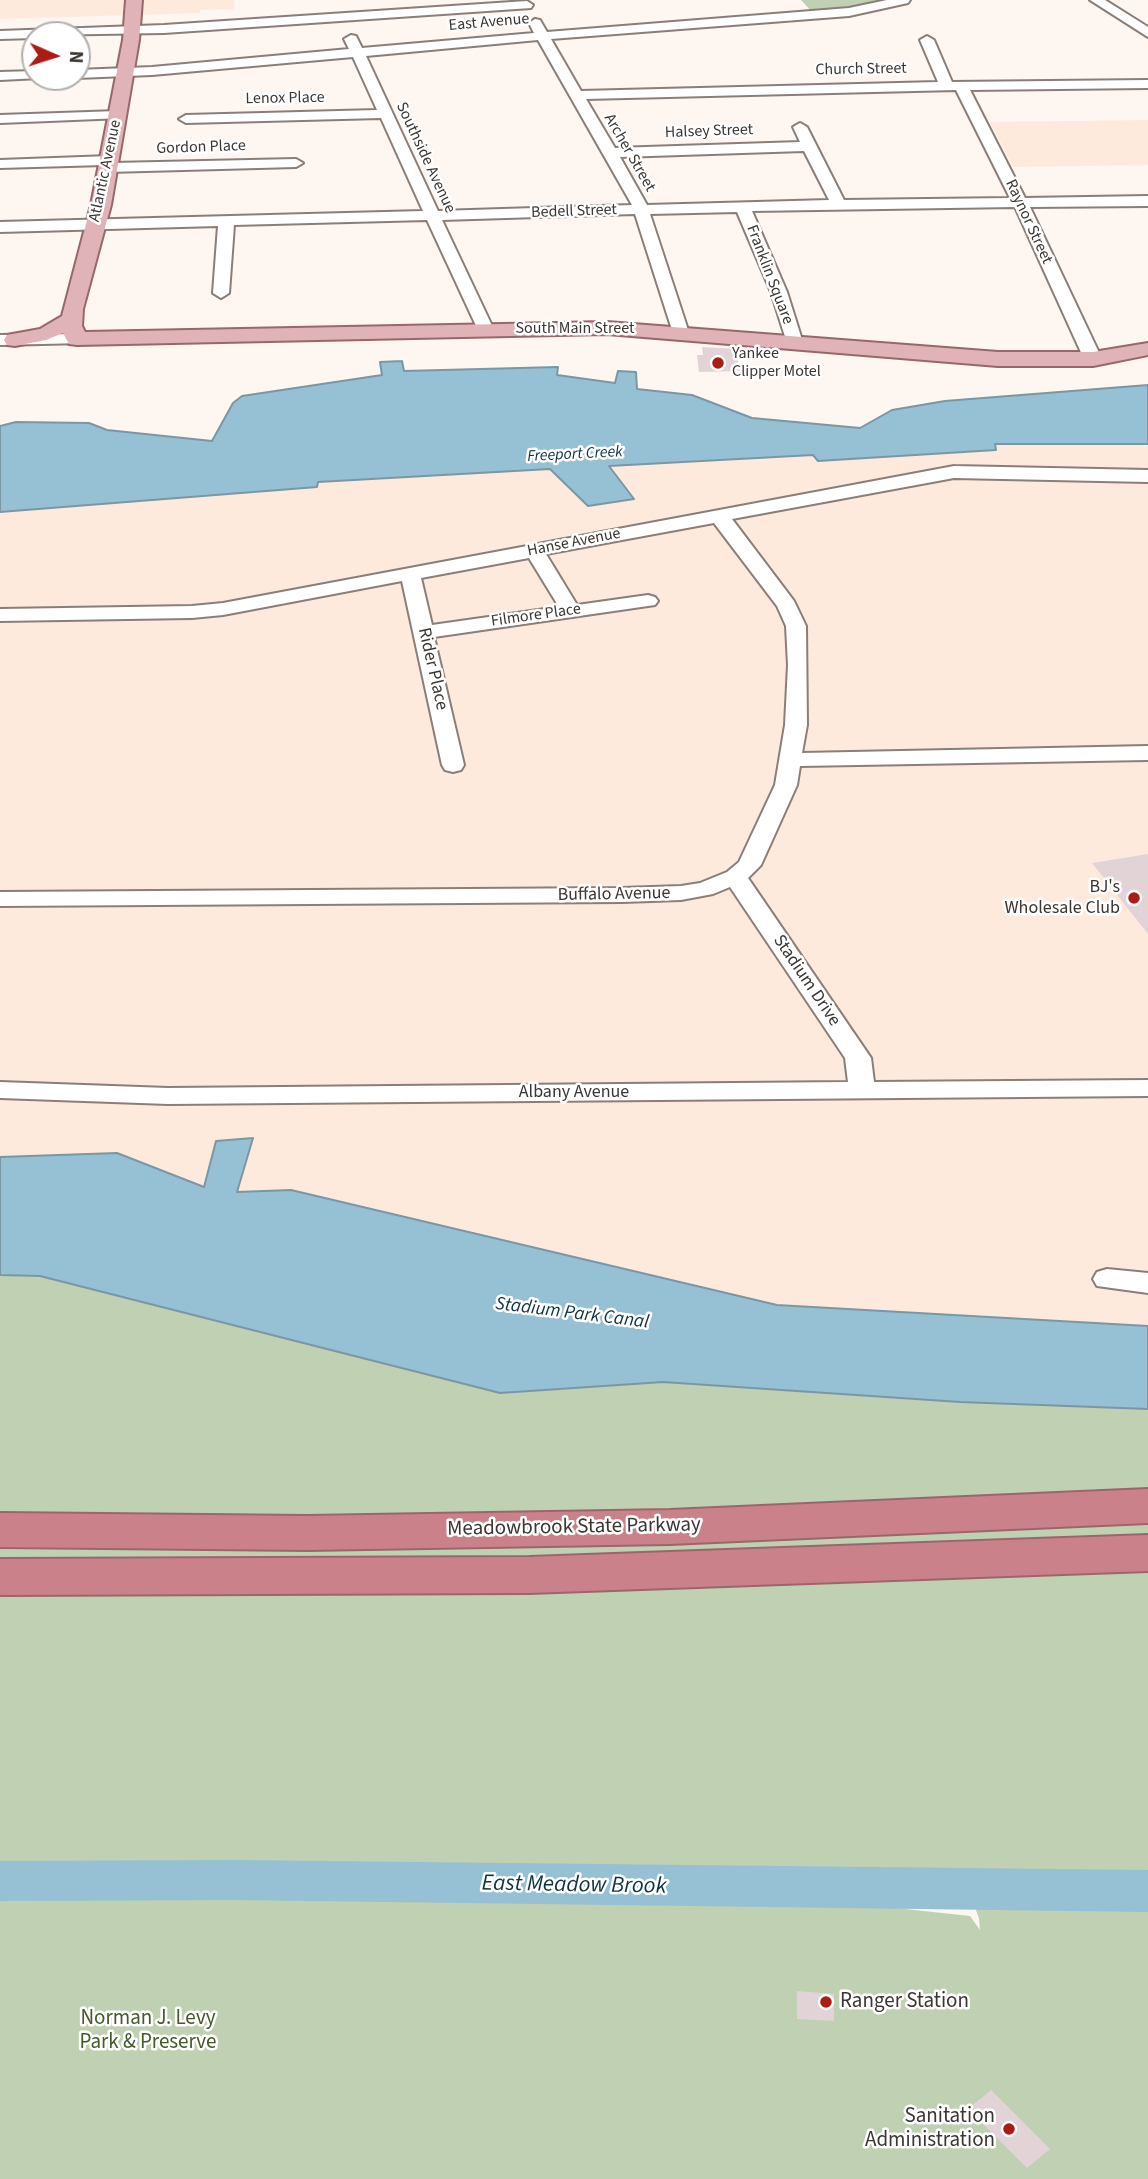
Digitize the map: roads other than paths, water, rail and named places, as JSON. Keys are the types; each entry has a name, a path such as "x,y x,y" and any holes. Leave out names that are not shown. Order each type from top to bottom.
{"highway":[{"name":"Meadowbrook State Parkway","path":"0,1530 308,1533 656,1527 1148,1506"},
{"path":"0,1577 529,1575 1148,1553"}],"main road":[{"name":"Atlantic Avenue","path":"74,329 118,115 134,0"},
{"name":"South Main Street","path":"74,329 618,329 943,356 1093,359 1148,350"},
{"path":"7,340 74,329"}],"street":[{"name":"East Avenue","path":"91,73 849,12 904,0"},
{"path":"1096,0 1148,33"},
{"path":"0,35 131,31 338,10 526,3"},
{"name":"Archer Street","path":"526,3 540,36 638,201 681,333"},
{"name":"Southside Avenue","path":"338,10 486,330"},
{"name":"Raynor Street","path":"927,40 1019,203 1093,359"},
{"path":"0,76 21,75"},
{"name":"Church Street","path":"575,96 1148,84"},
{"name":"Lenox Place","path":"186,119 385,114"},
{"path":"0,119 118,115"},
{"path":"800,127 839,205"},
{"name":"Halsey Street","path":"609,153 809,146"},
{"name":"Gordon Place","path":"0,164 296,163"},
{"name":"Bedell Street","path":"0,227 743,207 1148,201"},
{"name":"Franklin Square","path":"743,207 779,292 795,343"},
{"path":"221,293 226,222"},
{"name":"Hanse Avenue","path":"0,615 192,612 260,603 954,472 1148,476"},
{"path":"719,516 787,605 796,626 796,725 786,785 749,865 735,877"},
{"path":"534,550 571,611"},
{"name":"Rider Place","path":"410,574 453,765"},
{"name":"Filmore Place","path":"423,632 648,601"},
{"path":"790,760 1148,752"},
{"name":"Buffalo Avenue","path":"0,899 681,893 705,889 735,877"},
{"name":"Stadium Drive","path":"735,877 858,1058 862,1091"},
{"name":"Albany Avenue","path":"0,1090 169,1096 1148,1088"},
{"path":"1107,1279 1148,1283"}],"water":[{"name":"Freeport Creek","path":"402,361 404,371 558,367 557,375 615,383 618,371 636,372 637,389 692,395 752,418 860,428 892,410 945,401 1148,385 1148,444 995,444 996,450 818,461 813,455 609,466 634,499 588,506 550,469 318,482 317,487 0,512 0,426 16,422 89,423 107,430 212,441 233,403 242,396 382,375 380,362"},
{"name":"Stadium Park Canal","path":"253,1138 237,1192 291,1190 777,1305 1148,1326 1148,1409 960,1402 663,1382 500,1393 40,1276 0,1275 0,1157 117,1153 204,1187 216,1141"}],"waterway":[{"name":"East Meadow Brook","path":"0,1881 233,1880 1148,1891"}],"place":[{"name":"Yankee Clipper Motel","path":"718,363"},
{"name":"BJ's Wholesale Club","path":"1134,898"},
{"name":"Ranger Station","path":"826,2002"},
{"name":"Sanitation Administration","path":"1009,2129"}],"park label":[{"name":"Norman J. Levy Park & Preserve","path":"148,2031"}]}
